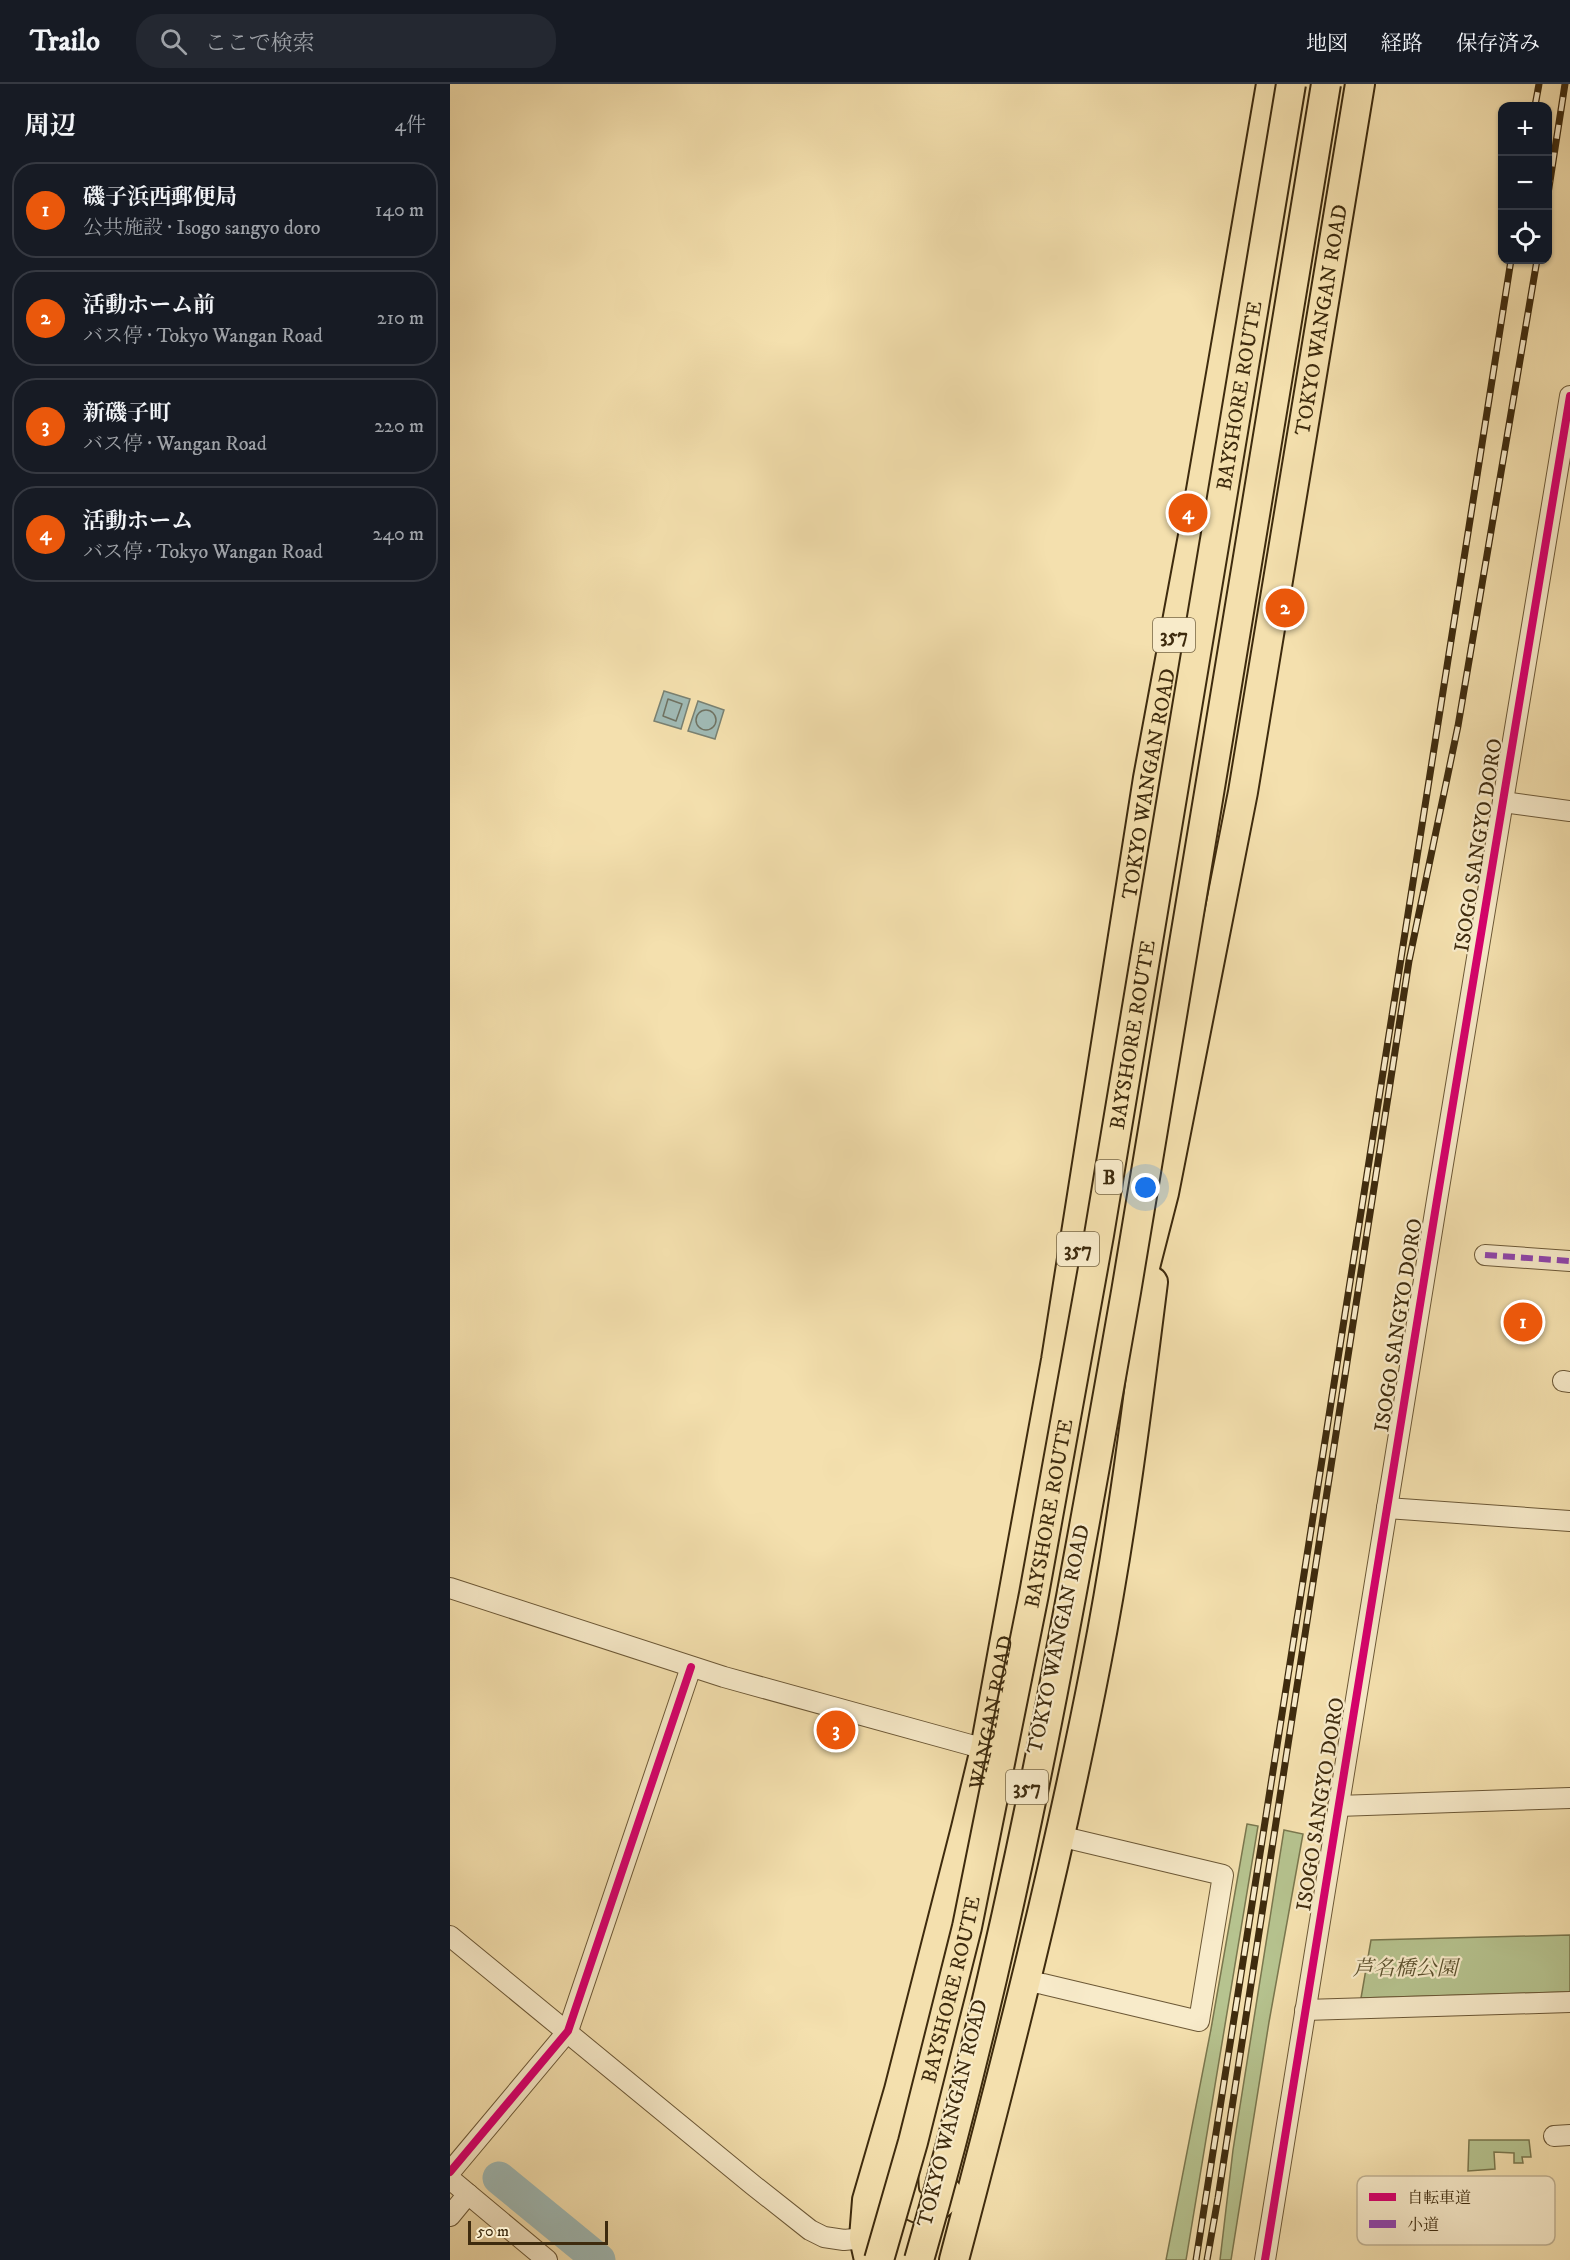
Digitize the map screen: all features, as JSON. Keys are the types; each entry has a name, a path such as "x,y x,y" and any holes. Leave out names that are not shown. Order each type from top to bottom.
{"highway":[{"name":"TOKYO WANGAN ROAD","path":"887,2260 920,2148 969,1951 1050,1539 1074,1312 1083,1187 1148,778 1197,513 1271,84"},
{"name":"BAYSHORE ROUTE","path":"871,2253 913,2142 967,1927 1034,1594 1099,1235 1291,84"},
{"name":"BAYSHORE ROUTE","path":"919,2260 952,2144 1004,1925 1074,1587 1155,1119 1326,84"},
{"name":"TOKYO WANGAN ROAD","path":"914,2260 932,2198 1010,1875 1080,1532 1164,1193 1243,792 1360,84"},
{"name":"WANGAN ROAD","path":"871,2253 867,2200 899,2090 964,1840 985,1749 1056,1360 1083,1187"},
{"name":"WANGAN ROAD","path":"954,2260 1026,1981 1096,1664 1124,1504 1164,1193"},
{"name":"WANGAN ROAD","path":"899,2090 906,2198 923,2210 938,2207 945,2199 975,2135 995,2104"}],"street":[{"name":"ISOGO SANGYO DORO","path":"1265,2260 1570,396"},
{"path":"1503,802 1570,811"},
{"path":"1485,1255 1570,1261"},
{"path":"1387,1508 1570,1521"},
{"path":"450,1588 691,1667 985,1749"},
{"path":"450,2172 568,2031 691,1667"},
{"path":"1338,1806 1570,1798"},
{"path":"1026,1981 1199,2021 1223,1875 1059,1836"},
{"path":"450,1936 753,2185 810,2229 824,2237 844,2240 871,2253"},
{"path":"1305,2010 1570,2002"},
{"path":"450,2179 547,2260"},
{"path":"450,2216 468,2194"}],"green space":[{"path":"1247,1824 1258,1826 1186,2260 1166,2260 1211,2029"},
{"path":"1284,1830 1303,1834 1269,2022 1231,2260 1220,2260 1233,2150"},
{"name":"芦名橋公園","path":"1570,1935 1570,1992 1361,1998 1371,1940"},
{"path":"1469,2140 1529,2140 1531,2157 1522,2157 1523,2163 1514,2163 1514,2153 1494,2152 1495,2169 1468,2171"}],"water":[{"path":"664,691 690,699 681,729 654,721"},
{"path":"698,701 724,710 715,739 688,731"}],"waterway":[{"path":"499,2178 599,2260"}],"railway":[{"path":"1536,102 1539,84"},
{"path":"1552,168 1565,84"},
{"path":"1196,2260 1510,264"},
{"path":"1207,2260 1409,961 1458,726 1536,264"}],"marked path":[{"path":"1485,1255 1570,1261"}],"cycle path":[{"path":"1265,2260 1570,396"},
{"path":"450,2172 568,2031 691,1667"}],"place":[{"name":"活動ホーム","path":"1188,513"},
{"name":"活動ホーム前","path":"1285,608"},
{"name":"磯子浜西郵便局","path":"1523,1322"},
{"name":"新磯子町","path":"836,1730"}]}
